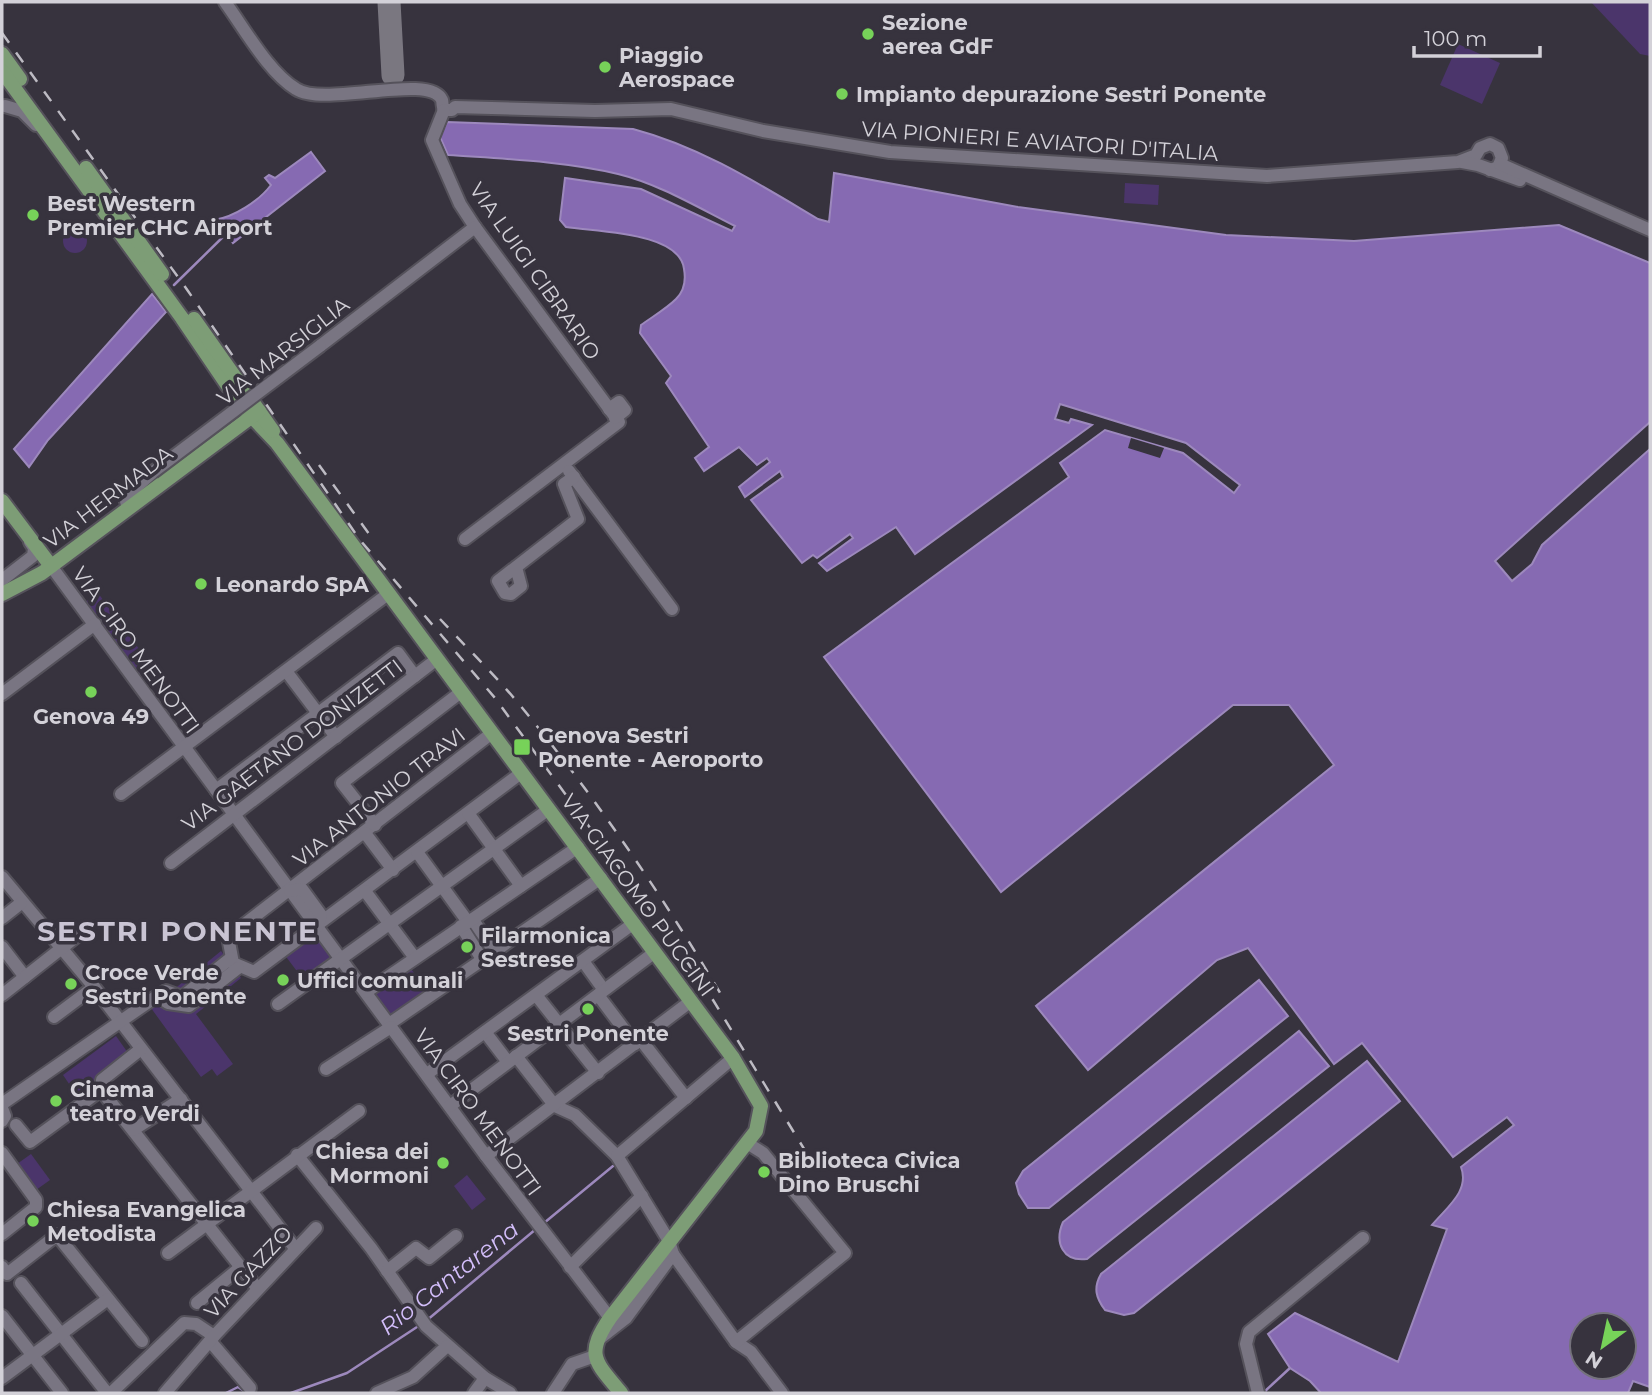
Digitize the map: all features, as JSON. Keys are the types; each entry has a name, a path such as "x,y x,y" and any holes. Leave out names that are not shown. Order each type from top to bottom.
{"main road":[{"path":"2,54 256,414"},
{"path":"2,71 256,414"},
{"name":"VIA GIACOMO PUCCINI","path":"256,414 733,1058 761,1106 760,1124 747,1143 671,1248 610,1318 594,1349"},
{"name":"VIA HERMADA","path":"2,594 30,582 256,414"},
{"path":"237,430 267,428"},
{"path":"2,501 51,566"},
{"path":"594,1349 621,1393"}],"street":[{"name":"VIA PIONIERI E AVIATORI D'ITALIA","path":"225,2 280,77 298,91 332,97 413,88 428,92 446,107 595,111 671,109 762,131 900,153 1253,176 1458,162 1491,164 1650,230"},
{"path":"3,103 22,111 33,124 43,127"},
{"name":"VIA LUIGI CIBRARIO","path":"446,107 432,137 460,204 619,422 465,539"},
{"name":"VIA MARSIGLIA","path":"128,509 125,497 153,472 475,226"},
{"path":"565,465 672,609"},
{"path":"516,567 521,586 516,592 505,593 498,581 516,567 578,519 579,514 564,484 574,477"},
{"name":"VIA HERMADA","path":"2,580 34,554 34,548 13,516"},
{"name":"VIA CIRO MENOTTI","path":"51,566 290,891 302,889 321,915 317,928 610,1318"},
{"path":"121,794 388,594"},
{"path":"2,694 94,624"},
{"path":"216,790 398,653 415,676"},
{"name":"VIA GAETANO DONIZETTI","path":"171,863 437,659"},
{"path":"286,671 336,737"},
{"path":"393,870 342,783 461,692"},
{"name":"VIA ANTONIO TRAVI","path":"234,963 228,937 492,733"},
{"path":"2,1121 5,1116 2,1106 141,1006 166,991 185,1002 234,963 254,972 317,928 522,773"},
{"path":"278,1004 495,851 549,809"},
{"path":"468,813 521,886"},
{"path":"366,992 578,847"},
{"path":"417,852 467,923 494,951"},
{"path":"2,877 121,1021 295,1248"},
{"path":"326,1069 601,878"},
{"path":"365,891 415,958"},
{"path":"2,918 22,903"},
{"path":"467,923 482,959"},
{"path":"428,1074 634,923"},
{"path":"2,995 86,929"},
{"path":"2,947 25,977"},
{"path":"450,1106 655,952"},
{"path":"583,961 601,992 638,1042 686,1098"},
{"path":"54,1017 94,987"},
{"path":"536,995 598,1073"},
{"path":"486,1156 691,1002"},
{"path":"485,1032 555,1106 575,1115 617,1156 671,1248 736,1342 751,1352 782,1393"},
{"path":"141,1049 102,1080 101,1090 258,1289"},
{"path":"617,1156 733,1058"},
{"path":"16,1125 30,1142 101,1090"},
{"path":"133,1130 181,1099"},
{"path":"168,1253 359,1111"},
{"path":"736,1342 845,1253 763,1153 747,1143"},
{"path":"2,1153 36,1199 36,1207 2,1234"},
{"path":"297,1155 423,1322 485,1378 510,1393"},
{"path":"570,1267 642,1196"},
{"name":"VIA GAZZO","path":"212,1338 316,1228"},
{"path":"2,1267 7,1273 57,1235 142,1341"},
{"path":"387,1271 416,1248 429,1258 456,1236"},
{"path":"1257,1391 1246,1344 1249,1332 1363,1237"},
{"path":"553,1393 572,1364 594,1349 626,1318 671,1248"},
{"path":"197,1303 241,1267"},
{"path":"21,1283 59,1335 109,1393"},
{"path":"2,1378 108,1299"},
{"path":"2,1316 62,1393"},
{"name":"VIA GAZZO","path":"109,1393 184,1323 196,1324 212,1338 250,1388"},
{"path":"173,1391 212,1338"},
{"path":"377,1393 413,1377 447,1346"},
{"path":"471,1392 485,1378"}],"shaded area":[{"path":"1591,2 1650,2 1650,56 1640,54"},
{"path":"1458,44 1500,63 1482,104 1440,85"},
{"path":"447,122 633,129 706,156 818,219 829,222 834,173 1018,207 1226,235 1354,241 1559,225 1650,263 1650,422 1495,561 1512,581 1532,564 1542,545 1650,449 1650,1387 1633,1381 1628,1393 1321,1393 1310,1381 1290,1368 1268,1334 1295,1313 1398,1362 1447,1229 1432,1225 1460,1191 1463,1176 1461,1167 1514,1125 1507,1117 1453,1157 1362,1043 1334,1064 1248,948 1217,960 1088,1070 1036,1006 1334,765 1289,705 1233,705 1001,892 824,657 1069,477 1060,463 1105,430 1183,453 1234,493 1240,485 1186,443 1060,404 1055,419 1069,423 1071,419 1092,425 915,554 896,527 827,571 819,563 853,538 850,534 817,558 813,555 802,563 751,500 783,477 780,471 745,497 739,487 770,462 767,458 757,465 739,447 704,471 695,458 709,447 666,383 671,376 640,333 641,325 668,306 681,292 685,273 679,257 668,248 635,236 566,227 560,220 565,178 641,189 732,231 735,226 678,197 618,174 555,163 448,155 440,137"},
{"path":"311,152 325,171 233,243 214,220 230,216 253,202 271,185 265,178 269,175 275,178"},
{"path":"1125,183 1159,185 1158,205 1124,203"},
{"path":"70,229 80,229 87,236 87,246 80,253 70,253 63,246 63,236"},
{"path":"152,294 166,312 48,440 29,467 14,449"},
{"path":"98,593 156,672 142,682 84,603"},
{"path":"315,931 336,959 305,982 284,954"},
{"path":"221,951 241,978 196,1014 233,1064 217,1076 212,1069 201,1077 151,1008"},
{"path":"409,966 428,992 390,1019 371,993"},
{"path":"1259,980 1288,1016 1049,1208 1028,1208 1016,1183 1023,1171"},
{"path":"1299,1031 1329,1066 1087,1259 1066,1254 1060,1244 1063,1222"},
{"path":"116,1036 128,1053 80,1100 63,1075"},
{"path":"1367,1061 1400,1101 1134,1313 1124,1315 1105,1310 1097,1293 1101,1274"},
{"path":"31,1154 50,1180 36,1190 17,1164"},
{"path":"467,1175 486,1199 472,1210 454,1186"}],"pier":[{"path":"1131,438 1164,448 1160,458 1128,448"}],"waterway":[{"path":"174,285 228,232"},
{"name":"Rio Cantarena","path":"544,1223 613,1166"},
{"name":"Rio Cantarena","path":"426,1321 536,1229"},
{"name":"Rio Cantarena","path":"291,1393 347,1373 420,1325"},
{"path":"1263,1393 1290,1368"},
{"name":"Rio Cantarena","path":"226,1393 238,1387 247,1393"}],"taxiway":[{"path":"389,2 393,75"}],"railway":[{"path":"2,33 188,291 360,540 495,698 670,937 713,1000 809,1157"},
{"path":"319,465 372,538"},
{"path":"440,619 509,693 574,774 651,883 722,996"}],"place":[{"name":"Sezione aerea GdF","path":"868,34"},
{"name":"Piaggio Aerospace","path":"605,67"},
{"name":"Impianto depurazione Sestri Ponente","path":"842,94"},
{"name":"Best Western Premier CHC Airport","path":"33,215"},
{"name":"Leonardo SpA","path":"201,584"},
{"name":"Genova 49","path":"91,692"},
{"name":"Genova Sestri Ponente - Aeroporto","path":"522,747"},
{"name":"Filarmonica Sestrese","path":"467,947"},
{"name":"Uffici comunali","path":"283,980"},
{"name":"Croce Verde Sestri Ponente","path":"71,984"},
{"name":"Sestri Ponente","path":"588,1009"},
{"name":"Cinema teatro Verdi","path":"56,1101"},
{"name":"Chiesa dei Mormoni","path":"443,1163"},
{"name":"Biblioteca Civica Dino Bruschi","path":"764,1172"},
{"name":"Chiesa Evangelica Metodista","path":"33,1221"}],"district":[{"name":"SESTRI PONENTE","path":"178,931"}]}
